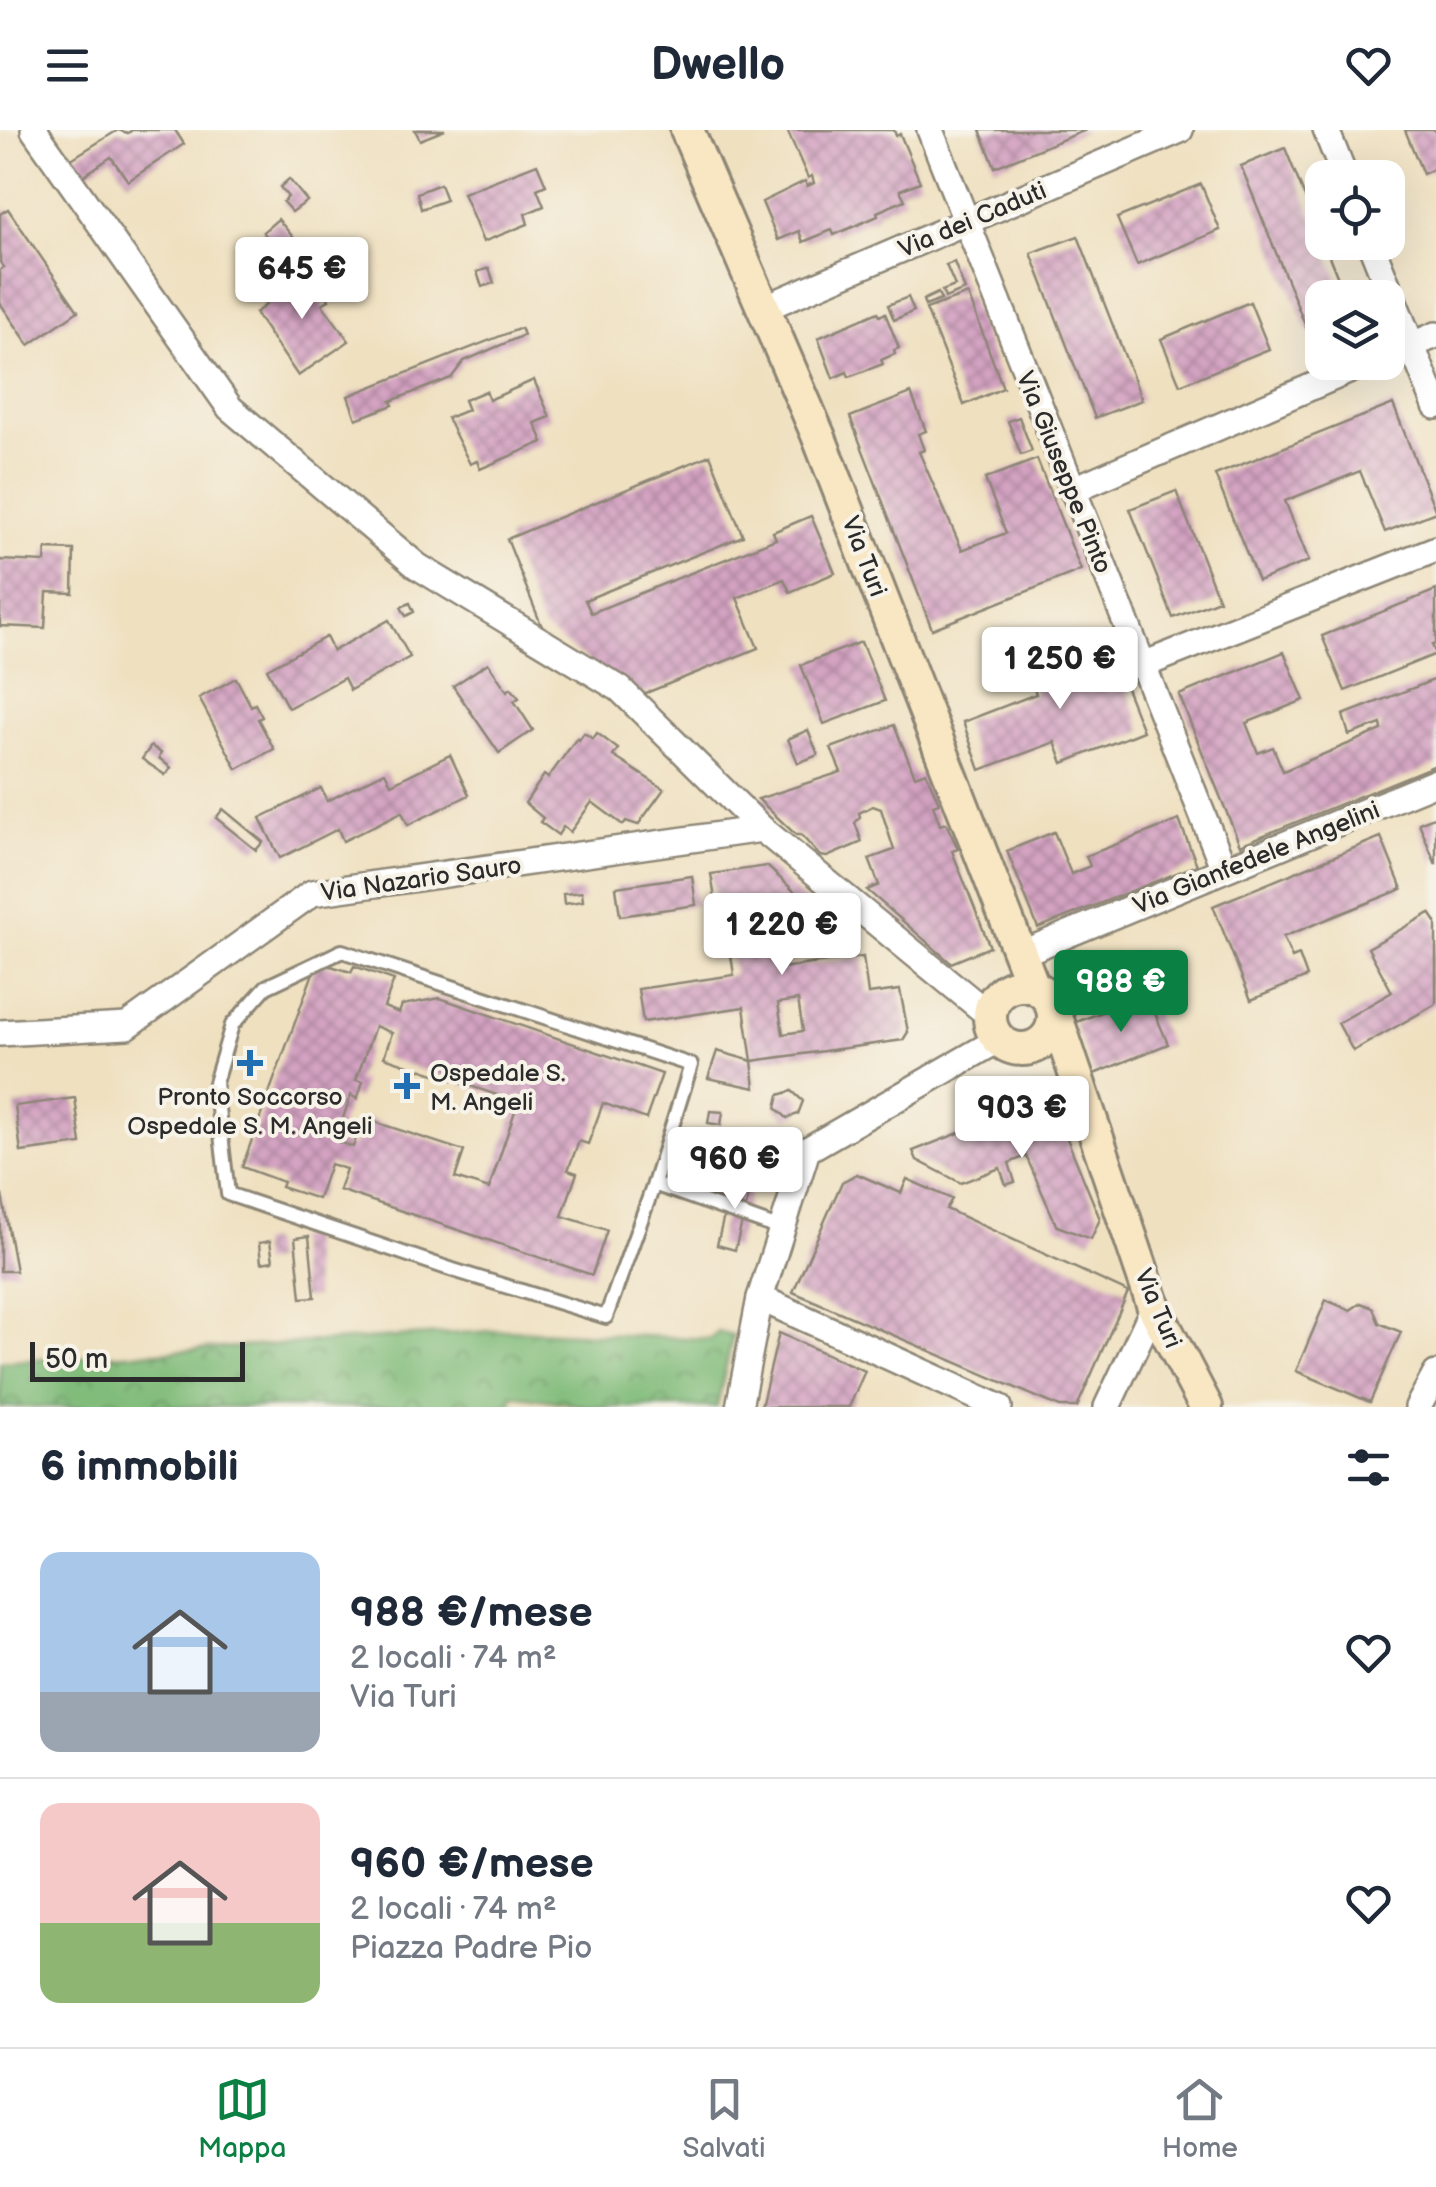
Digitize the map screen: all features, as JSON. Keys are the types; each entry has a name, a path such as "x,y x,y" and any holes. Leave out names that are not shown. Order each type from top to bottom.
{"street":[{"path":"34,130 230,408 417,566 620,689 762,830 1016,1049 1035,1047 1052,1027 1043,998 1013,986 1004,990 992,1005 994,1027"},
{"name":"Via Turi","path":"686,130 818,435 1020,954 1043,998 1081,1092 1154,1307 1206,1407"},
{"name":"Via Giuseppe Pinto","path":"930,130 1224,870"},
{"name":"Via dei Caduti","path":"764,308 1180,130"},
{"path":"1326,130 1338,160"},
{"path":"1405,347 1436,334"},
{"path":"1405,359 1436,406"},
{"path":"1072,490 1328,380"},
{"path":"1143,665 1436,549"},
{"name":"Via Gianfedele Angelini","path":"1020,954 1436,782"},
{"name":"Via Nazario Sauro","path":"0,1033 127,1026 312,892 762,830"},
{"path":"739,1407 760,1298 807,1150 994,1027"},
{"name":"Via Turi","path":"1035,1047 1081,1092"},
{"path":"760,1298 998,1407"},
{"path":"1107,1407 1154,1307"},
{"path":"1418,1407 1436,1374"}],"lane":[{"path":"342,950 691,1065 654,1184 606,1316 453,1270 228,1194 215,1083 232,1025 266,986 342,950"},
{"path":"654,1184 782,1229"}],"green space":[{"path":"508,1330 711,1339 718,1332 733,1335 717,1407 592,1407 512,1395 512,1407 0,1407 0,1362"}],"building":[{"path":"118,130 175,130 184,144 128,181 111,157 73,183 60,166"},
{"path":"415,130 445,130 420,140"},
{"path":"787,130 894,130 896,136 900,134 920,182 900,190 905,200 834,235 832,230 803,242 799,231 778,240 762,202 805,181 807,186 814,183 812,176 808,178"},
{"path":"980,130 1086,130 995,167"},
{"path":"1405,130 1436,130 1436,168 1423,174"},
{"path":"1285,148 1305,197 1305,260 1331,260 1339,280 1305,280 1305,325 1241,166"},
{"path":"537,164 546,185 537,189 544,206 525,214 528,224 483,242 463,193"},
{"path":"289,179 307,201 292,212 283,202 288,197 280,187"},
{"path":"440,184 446,200 421,209 417,193"},
{"path":"1201,184 1220,230 1137,265 1117,218"},
{"path":"8,209 78,311 29,345 0,303 0,270 4,267 0,262 0,214"},
{"path":"278,219 293,237 277,251 263,232"},
{"path":"1078,236 1142,400 1095,418 1031,253"},
{"path":"954,262 965,290 945,298 942,291 955,286 946,265"},
{"path":"310,267 329,300 322,304 349,341 298,376 255,313 266,305 263,300"},
{"path":"489,268 494,283 482,287 477,272"},
{"path":"938,293 941,300 925,306 923,300"},
{"path":"968,294 1003,388 964,405 926,309"},
{"path":"908,297 914,311 894,320 888,305"},
{"path":"1250,302 1269,349 1180,385 1161,339"},
{"path":"878,312 880,316 885,313 899,348 894,350 895,354 881,360 883,364 849,377 847,372 833,378 818,338"},
{"path":"521,328 524,335 464,361 451,378 356,419 348,396"},
{"path":"534,380 550,417 535,423 543,442 480,469 477,461 470,464 447,418 468,410 464,400 486,391 489,400"},
{"path":"911,393 926,431 918,434 924,450 919,452 962,550 1006,533 985,479 1037,459 1081,570 932,629 850,417"},
{"path":"1393,404 1436,512 1385,532 1360,471 1285,501 1309,561 1258,581 1215,475"},
{"path":"1019,417 1032,451 1021,455 1008,421"},
{"path":"710,455 743,536 585,600 591,613 776,539 773,532 811,516 835,573 790,592 784,579 737,598 758,648 636,697 542,627 507,539"},
{"path":"1176,491 1219,600 1173,618 1130,509"},
{"path":"46,549 74,550 73,593 47,592 45,628 0,626 0,560 45,562"},
{"path":"1436,590 1436,644 1432,645 1436,654 1345,691 1322,636"},
{"path":"410,603 414,612 406,616 401,607"},
{"path":"389,620 410,657 350,690 344,678 288,708 267,669 326,637 333,651"},
{"path":"861,642 885,701 824,724 801,665"},
{"path":"1108,642 1143,731 1063,763 1055,742 980,770 963,722 1036,694 1028,673"},
{"path":"1284,652 1304,700 1246,723 1258,753 1273,747 1283,771 1382,730 1381,724 1349,735 1343,715 1436,679 1436,765 1240,845 1179,695"},
{"path":"488,663 507,691 511,688 519,698 514,701 533,730 499,753 453,686"},
{"path":"236,678 251,706 255,704 262,717 258,719 274,749 237,769 199,698"},
{"path":"894,725 915,776 926,772 939,803 933,805 940,825 946,823 958,849 952,851 990,947 951,963 867,890 879,885 869,859 894,850 881,809 873,806 859,813 855,823 862,842 827,857 820,856 758,799 841,772 831,748"},
{"path":"808,730 818,755 798,763 788,739"},
{"path":"584,733 593,739 597,733 618,749 613,756 664,789 638,825 626,821 623,825 592,802 570,832 563,827 558,835 540,822 543,818 525,803 544,775 548,778"},
{"path":"151,746 171,768 165,775 142,759"},
{"path":"450,755 469,795 408,825 402,812 343,841 338,829 280,858 260,818 321,788 327,801 385,772 391,784"},
{"path":"223,809 263,842 256,850 216,818"},
{"path":"1436,816 1436,865 1419,823"},
{"path":"1179,820 1197,865 1038,928 1007,851 1054,832 1071,874 1090,866 1086,856"},
{"path":"1381,837 1402,889 1283,937 1292,958 1299,955 1307,977 1251,1000 1213,906"},
{"path":"767,866 836,930 820,948 813,941 809,946 803,941 796,948 778,934 786,924 775,916 781,968 863,957 868,994 900,990 908,1032 903,1040 752,1061 744,1007 643,1022 638,989 734,975 726,922 719,923 711,874","holes":["798,1000 803,1031 783,1034 778,1003"]},
{"path":"692,876 696,905 620,916 616,887"},
{"path":"582,892 583,901 564,904 563,894"},
{"path":"1430,913 1436,922 1436,1004 1353,1051 1338,1023 1392,992 1368,948"},
{"name":"Ospedale S. M. Angeli","path":"317,962 351,972 354,966 394,980 384,1007 399,1013 402,1005 440,998 662,1074 646,1119 603,1103 588,1144 579,1141 568,1170 577,1173 562,1216 607,1230 592,1275 339,1190 346,1169 330,1164 318,1199 281,1187 283,1182 242,1167","holes":["375,1026 392,1033 384,1057 518,1102 489,1189 455,1178 464,1151 363,1118 353,1147 335,1141 351,1095 357,1099 363,1082 356,1080"]},
{"path":"1147,994 1168,1044 1094,1074 1074,1023 1115,1007 1118,1013 1131,1008 1129,1001"},
{"path":"717,1051 752,1061 755,1088 708,1078"},
{"path":"792,1091 803,1101 798,1114 787,1118 776,1108 779,1095"},
{"path":"75,1098 81,1144 21,1152 15,1106"},
{"path":"1041,1101 1054,1107 1100,1219 1091,1239 1057,1226 1026,1156 1009,1163 1015,1182 1006,1185 1000,1168 961,1183 917,1160 913,1151"},
{"path":"710,1111 723,1112 721,1125 708,1123"},
{"path":"734,1174 753,1178 735,1250 717,1245"},
{"path":"857,1174 901,1193 907,1179 952,1199 946,1209 1128,1292 1077,1407 1060,1407 793,1292 842,1182"},
{"path":"2,1195 16,1271 0,1271"},
{"path":"309,1236 315,1297 301,1298 295,1238"},
{"path":"270,1241 273,1261 261,1263 259,1243"},
{"path":"1326,1300 1350,1310 1361,1303 1373,1308 1379,1323 1401,1332 1370,1402 1296,1371"},
{"path":"779,1333 865,1371 849,1407 761,1407"}],"place":[{"name":"Pronto Soccorso Ospedale S. M. Angeli","path":"250,1063"},
{"name":"Ospedale S. M. Angeli","path":"407,1086"}]}
